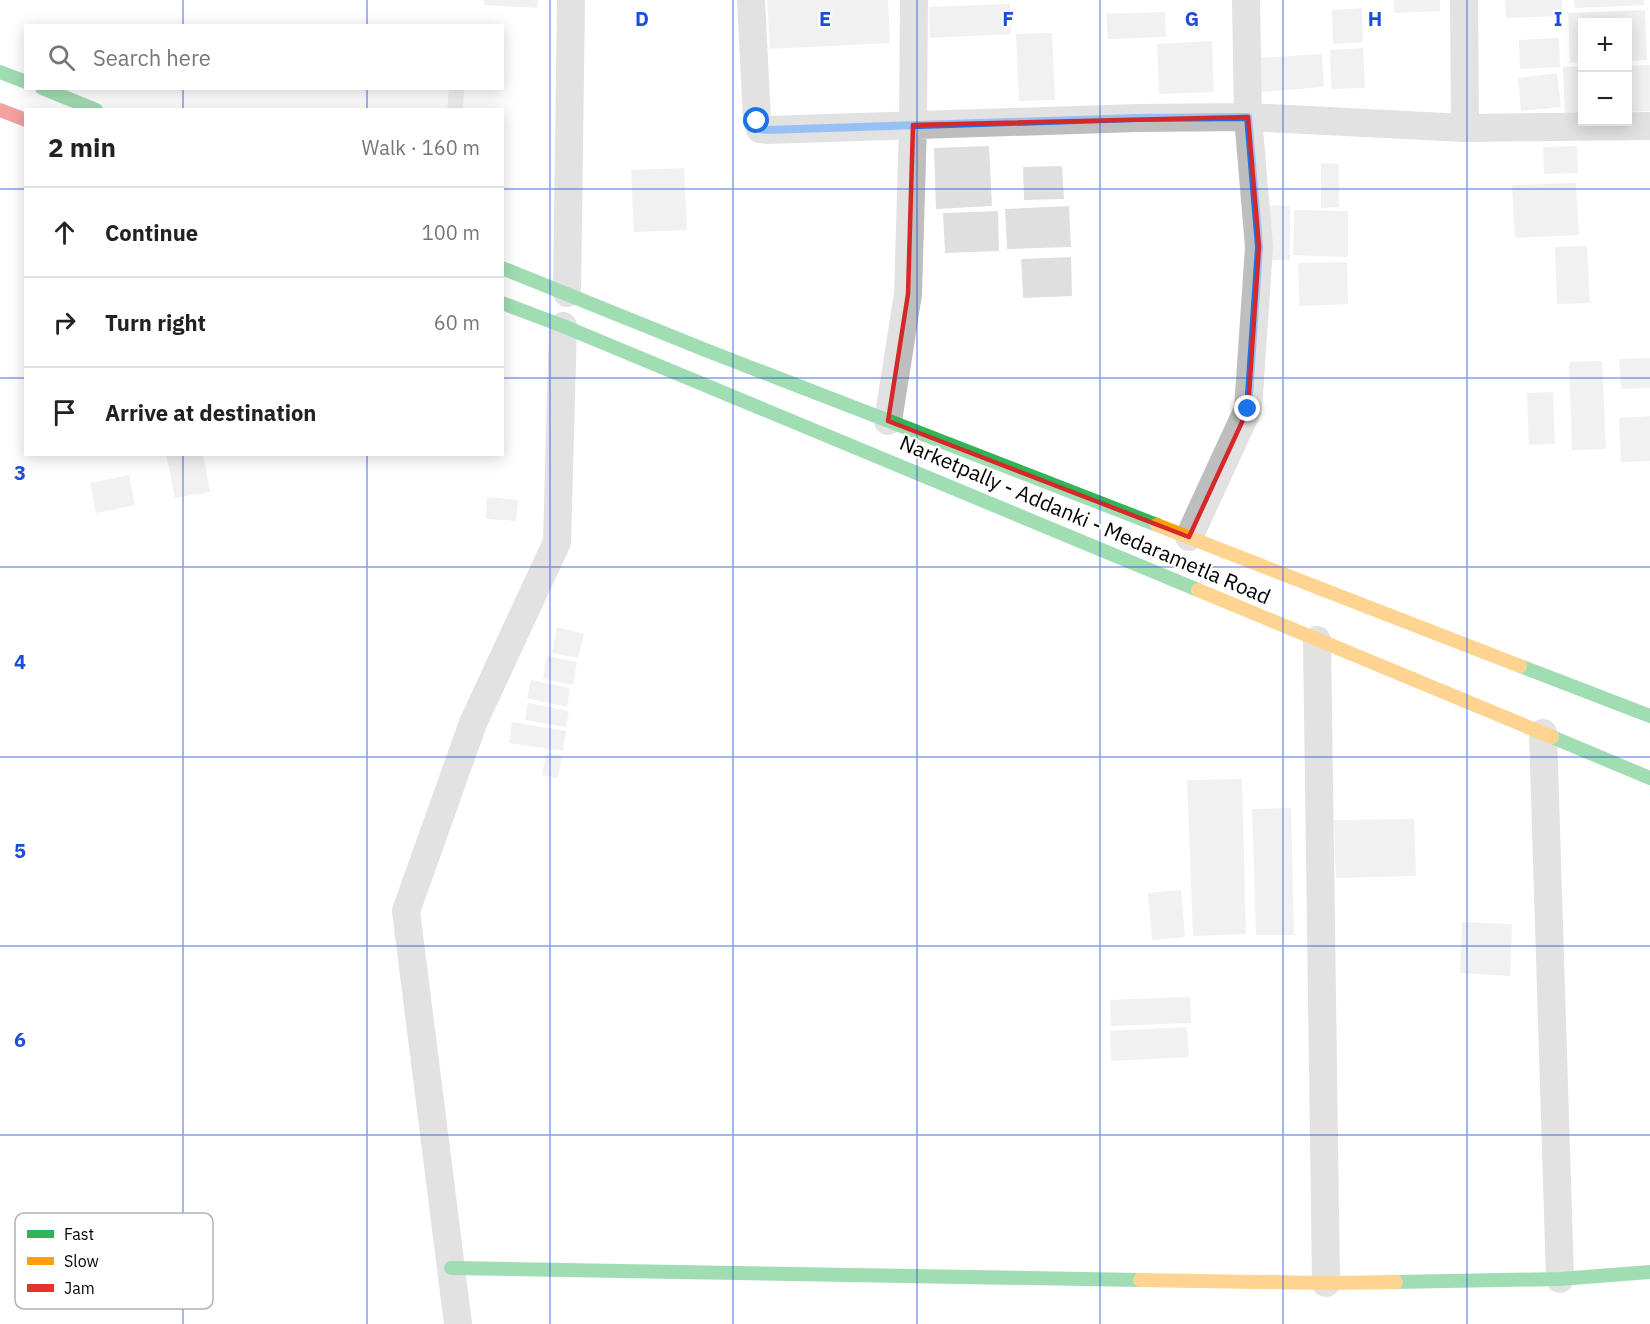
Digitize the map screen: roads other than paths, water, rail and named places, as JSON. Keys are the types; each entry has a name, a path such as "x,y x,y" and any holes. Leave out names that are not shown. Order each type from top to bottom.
{"main road":[{"path":"0,72 24,81"},
{"path":"47,90 91,108"},
{"path":"0,111 24,119"},
{"name":"Narketpally - Addanki - Medarametla Road","path":"504,269 567,292 703,349 1650,716"},
{"name":"Narketpally - Addanki - Medarametla Road","path":"504,304 563,326 1650,778"},
{"path":"451,1268 1326,1283 1560,1279 1650,1272"}],"street":[{"path":"567,292 571,0"},
{"path":"751,0 757,121 760,129 767,130 1248,117 1465,128 1650,126"},
{"path":"888,421 908,294 914,125 914,0"},
{"path":"1189,537 1248,409 1259,247 1248,117 1246,0"},
{"path":"1464,0 1465,128"},
{"path":"458,1324 406,911 473,723 557,542 563,326"},
{"path":"1317,640 1326,1283"},
{"path":"1543,733 1560,1279"}]}
